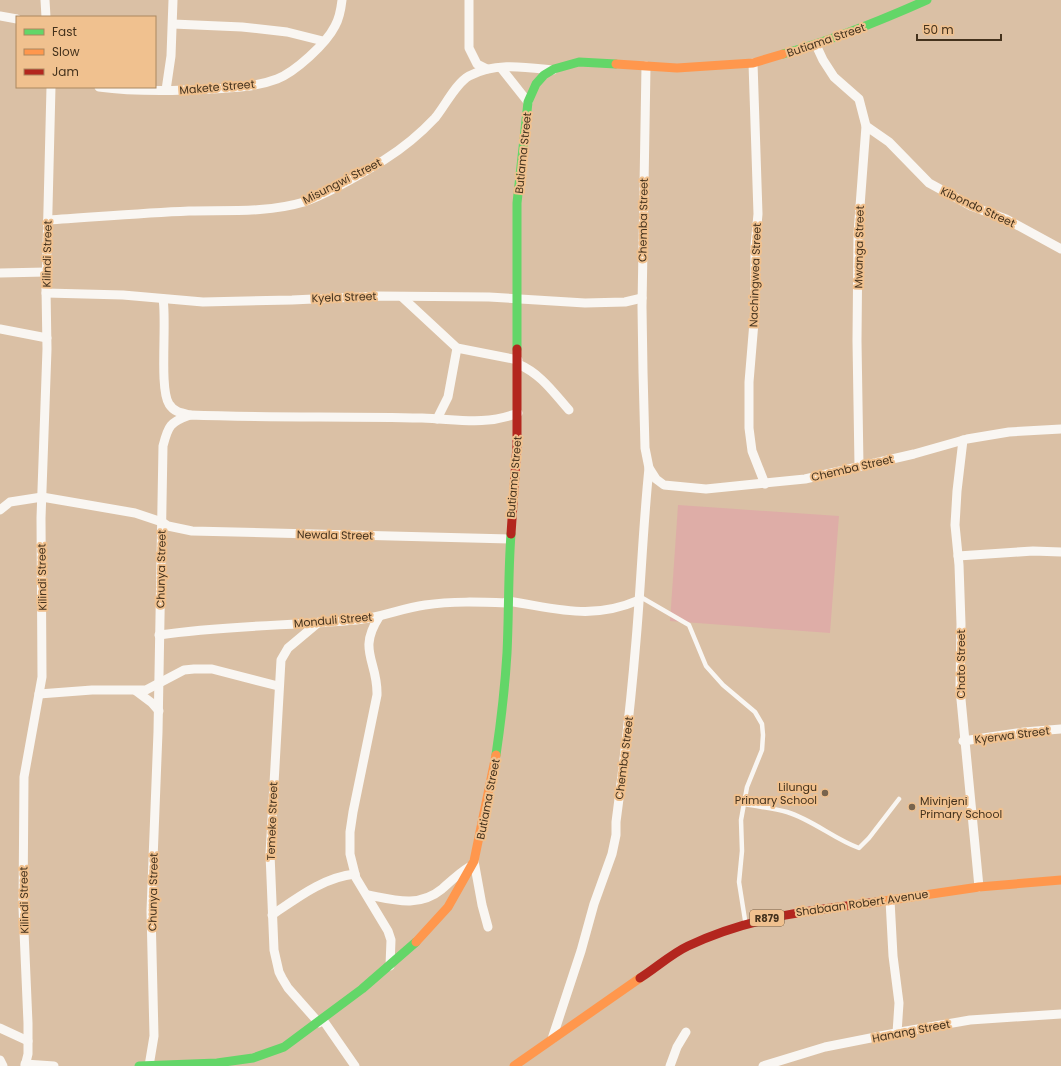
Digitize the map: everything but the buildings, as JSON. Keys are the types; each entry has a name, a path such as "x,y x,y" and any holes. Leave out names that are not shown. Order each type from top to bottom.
{"street":[{"path":"45,0 46,16"},
{"path":"166,90 173,24 173,0"},
{"name":"Makete Street","path":"121,88 166,90 237,88 278,79 316,50 335,27 342,0"},
{"path":"469,0 469,48 477,64 487,69"},
{"name":"Butiama Street","path":"139,1066 217,1063 253,1058 284,1047 321,1021 390,966 423,936 448,907 473,863 483,823 501,731 506,658 510,539 518,413 516,300 518,203 528,102 536,84 544,75 552,70 579,62 646,66 713,66 753,63 816,45 915,3 927,0"},
{"path":"0,16 16,19"},
{"path":"173,24 242,27 287,32 323,41"},
{"name":"Mwanga Street","path":"816,45 822,60 834,77 859,99 866,126 858,233 857,341 859,466"},
{"name":"Nachingwea Street","path":"753,63 758,214 755,246 755,310 749,382 749,428 752,451 765,484"},
{"name":"Chemba Street","path":"552,1039 582,951 594,904 612,854 616,835 616,822 629,723 649,468 645,448 642,298 646,66"},
{"name":"Misungwi Street","path":"48,220 163,212 256,210 285,207 305,201 405,147 435,117 468,76 487,69 514,67 552,70"},
{"path":"501,68 528,102"},
{"name":"Kilindi Street","path":"25,1065 28,1041 27,965 23,908 24,777 42,677 42,497 47,338 46,272 51,88"},
{"name":"Kibondo Street","path":"866,126 889,142 929,182 971,206 1006,219 1061,248"},
{"path":"0,273 46,272"},
{"name":"Kyela Street","path":"46,293 123,295 178,301 232,302 344,296 489,297 516,300 585,303 625,302 642,298"},
{"path":"402,297 457,348 518,362 540,377 569,410"},
{"path":"163,299 165,319 164,385 168,403 173,409 180,413 190,415"},
{"path":"165,319 178,301"},
{"path":"0,329 47,338"},
{"path":"437,419 448,397 457,348"},
{"name":"Chunya Street","path":"149,1066 154,1036 152,911 159,711 162,446 168,427 177,419 190,415 437,419 479,422 497,420 518,413"},
{"name":"Chemba Street","path":"649,468 656,480 664,484 677,486 706,489 765,484 805,479 914,454 963,440 1009,432 1061,429"},
{"name":"Chato Street","path":"963,440 956,491 955,525 961,624 960,689 963,741 979,887"},
{"name":"Newala Street","path":"0,510 10,502 42,497 135,513 162,522 168,526 192,531 510,539"},
{"path":"958,556 1033,551 1061,552"},
{"name":"Monduli Street","path":"159,635 228,627 358,620 379,617 424,605 456,602 507,602 582,612 597,612 621,608 639,598"},
{"path":"379,617 371,631 368,643 377,683 377,696 350,832 350,854 356,878 368,895 388,931 391,940 390,966"},
{"name":"Temeke Street","path":"319,622 288,648 281,660 278,686 279,712 274,762 270,854 274,950 279,972 288,988 321,1021 355,1066"},
{"path":"39,694 92,690 136,692 151,689 184,670 194,669 212,669 278,686"},
{"path":"136,692 152,703 159,711"},
{"name":"Kyerwa Street","path":"963,741 1024,732 1061,729"},
{"path":"368,895 416,902 441,890 454,877 473,863 488,926"},
{"path":"272,915 329,879 341,875 355,874"},
{"name":"Shabaan Robert Avenue","path":"514,1066 687,946 745,923 793,912 979,887 1061,880"},
{"path":"890,900 893,956 899,1003 897,1033"},
{"name":"Hanang Street","path":"763,1066 775,1064 825,1047 970,1020 1061,1014"},
{"path":"0,1028 28,1041"},
{"path":"670,1066 677,1047 686,1032"},
{"path":"0,1060 3,1066"},
{"path":"25,1065 54,1066"}],"lane":[{"path":"639,598 689,625 706,666 723,685 755,712 762,724 762,750 747,787 741,820 742,851 739,882 745,923"},
{"path":"745,804 788,812 828,833 837,840 859,848 869,838 899,799"}],"shaded area":[{"path":"678,505 839,516 830,633 670,621"}],"traffic: fast":[{"path":"783,54 856,30 927,0"},
{"path":"517,349 517,203 528,102 536,84 544,75 554,69 579,62 616,64"},
{"path":"496,755 503,704 508,638 511,534"},
{"path":"139,1066 217,1063 253,1058 284,1047 362,989 416,942"}],"traffic: slow":[{"path":"616,64 677,68 753,63 783,54"},
{"path":"416,942 448,907 474,861 496,755"},
{"path":"877,902 979,887 1061,880"},
{"path":"514,1066 640,978"}],"traffic: jam":[{"path":"511,534 517,445 517,349"},
{"path":"640,978 682,949 734,928 781,916 877,902"}],"place":[{"name":"Lilungu Primary School","path":"825,793"},
{"name":"Mivinjeni Primary School","path":"912,807"}]}
